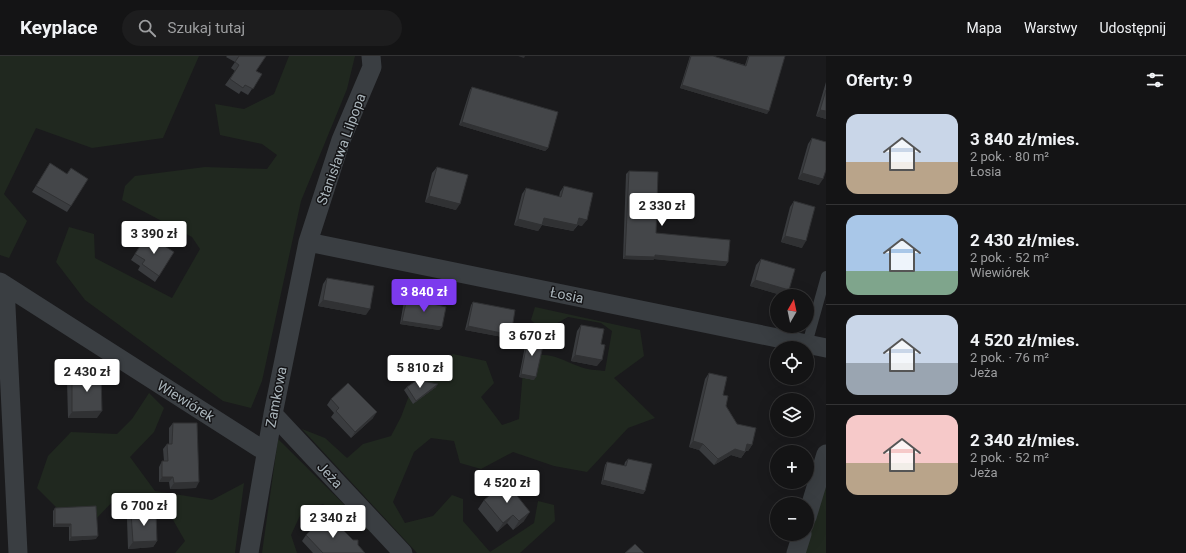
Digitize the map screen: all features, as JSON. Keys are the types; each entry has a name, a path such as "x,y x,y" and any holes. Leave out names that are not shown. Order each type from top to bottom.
{"street":[{"name":"Stanisława Lilpopa","path":"308,242 341,140 372,66 371,56"},
{"name":"Łosia","path":"308,242 792,341"},
{"name":"Zamkowa","path":"249,553 273,414 308,242"},
{"name":"Wiewiórek","path":"3,284 266,452"},
{"name":"Wiewiórek","path":"3,284 18,553"},
{"name":"Łosia","path":"814,345 826,348"},
{"name":"Jeża","path":"273,414 403,553"},
{"path":"813,497 826,454"},
{"path":"796,553 800,541"}],"lane":[{"path":"808,341 826,276"}],"shaded area":[{"path":"0,56 199,56 163,138 92,148 36,128 4,194 27,221 9,258 0,255"},
{"path":"289,56 355,56 347,89 301,201 262,381 251,408 223,401 85,300 56,262 69,227 94,234 95,258 172,298 200,249 192,237 122,200 125,186 135,176 205,167 267,169 277,155 262,144 220,135 215,104 244,109 274,94"},
{"path":"535,307 640,330 644,356 614,378 655,418 628,428 587,472 554,466 513,452 481,469 460,463 454,441 431,438 414,452 393,502 405,523 433,516 452,495 463,499 463,521 490,552 534,523 538,501 554,505 555,521 520,553 417,553 302,429 325,438 347,458 363,444 391,436 401,417 413,385 453,354 486,361 494,383 481,397 502,425 519,419 524,359 532,356 546,355 584,368 605,371 612,331 601,323 568,317 543,331 531,320"},
{"path":"149,393 164,408 154,432 130,457 155,491 212,500 244,483 235,553 175,553 185,541 172,518 144,498 117,497 93,522 57,508 37,488 48,456 71,432 117,434 132,419"},
{"path":"278,439 378,538 362,525 323,504 303,509 291,535 297,553 262,553"},
{"path":"826,476 826,553 804,553 807,541 814,541 814,518"}],"building":[{"path":"239,56 266,56 256,71 262,74 253,89 245,85 243,88 230,79 239,65 235,62"},
{"path":"691,56 713,56 746,66 749,56 785,56 769,111 682,85"},
{"path":"472,87 558,112 548,148 462,122"},
{"path":"826,90 826,111 820,110"},
{"path":"812,138 826,142 826,170 823,179 802,173"},
{"path":"50,163 67,174 71,168 88,179 71,206 36,186"},
{"path":"437,167 468,175 460,204 429,196"},
{"path":"629,171 658,172 656,233 730,240 728,262 655,255 655,257 625,256"},
{"path":"564,186 593,193 587,220 579,218 577,225 544,218 542,225 518,219 526,188 561,197"},
{"path":"794,201 815,207 806,241 785,236"},
{"path":"147,235 174,252 159,276 142,264 145,260 135,254"},
{"path":"761,259 795,269 789,289 755,280"},
{"path":"327,278 374,286 370,309 323,300"},
{"path":"407,298 446,307 442,327 402,321"},
{"path":"473,302 515,310 511,335 468,326"},
{"path":"581,325 604,329 601,344 605,345 602,360 575,355"},
{"path":"528,338 544,341 536,377 521,374"},
{"path":"709,373 727,377 723,395 728,396 726,406 737,424 756,428 752,445 747,444 745,452 735,449 718,459 703,444 693,441"},
{"path":"72,375 101,375 102,411 72,412"},
{"path":"417,380 438,384 416,401 407,387"},
{"path":"348,383 377,412 355,432 336,411 339,408 331,399"},
{"path":"173,423 197,423 199,482 174,483 173,477 162,477 162,461 168,461 167,444 172,444"},
{"path":"628,459 652,464 645,491 603,480 607,462 626,466"},
{"path":"506,482 530,512 519,521 513,515 503,523 484,500"},
{"path":"96,506 98,536 71,537 71,524 55,524 55,508"},
{"path":"156,512 157,541 133,542 131,513"},
{"path":"325,516 330,522 332,519 353,540 358,540 358,545 365,553 323,553 306,535"},
{"path":"635,544 644,553 625,553"}]}
